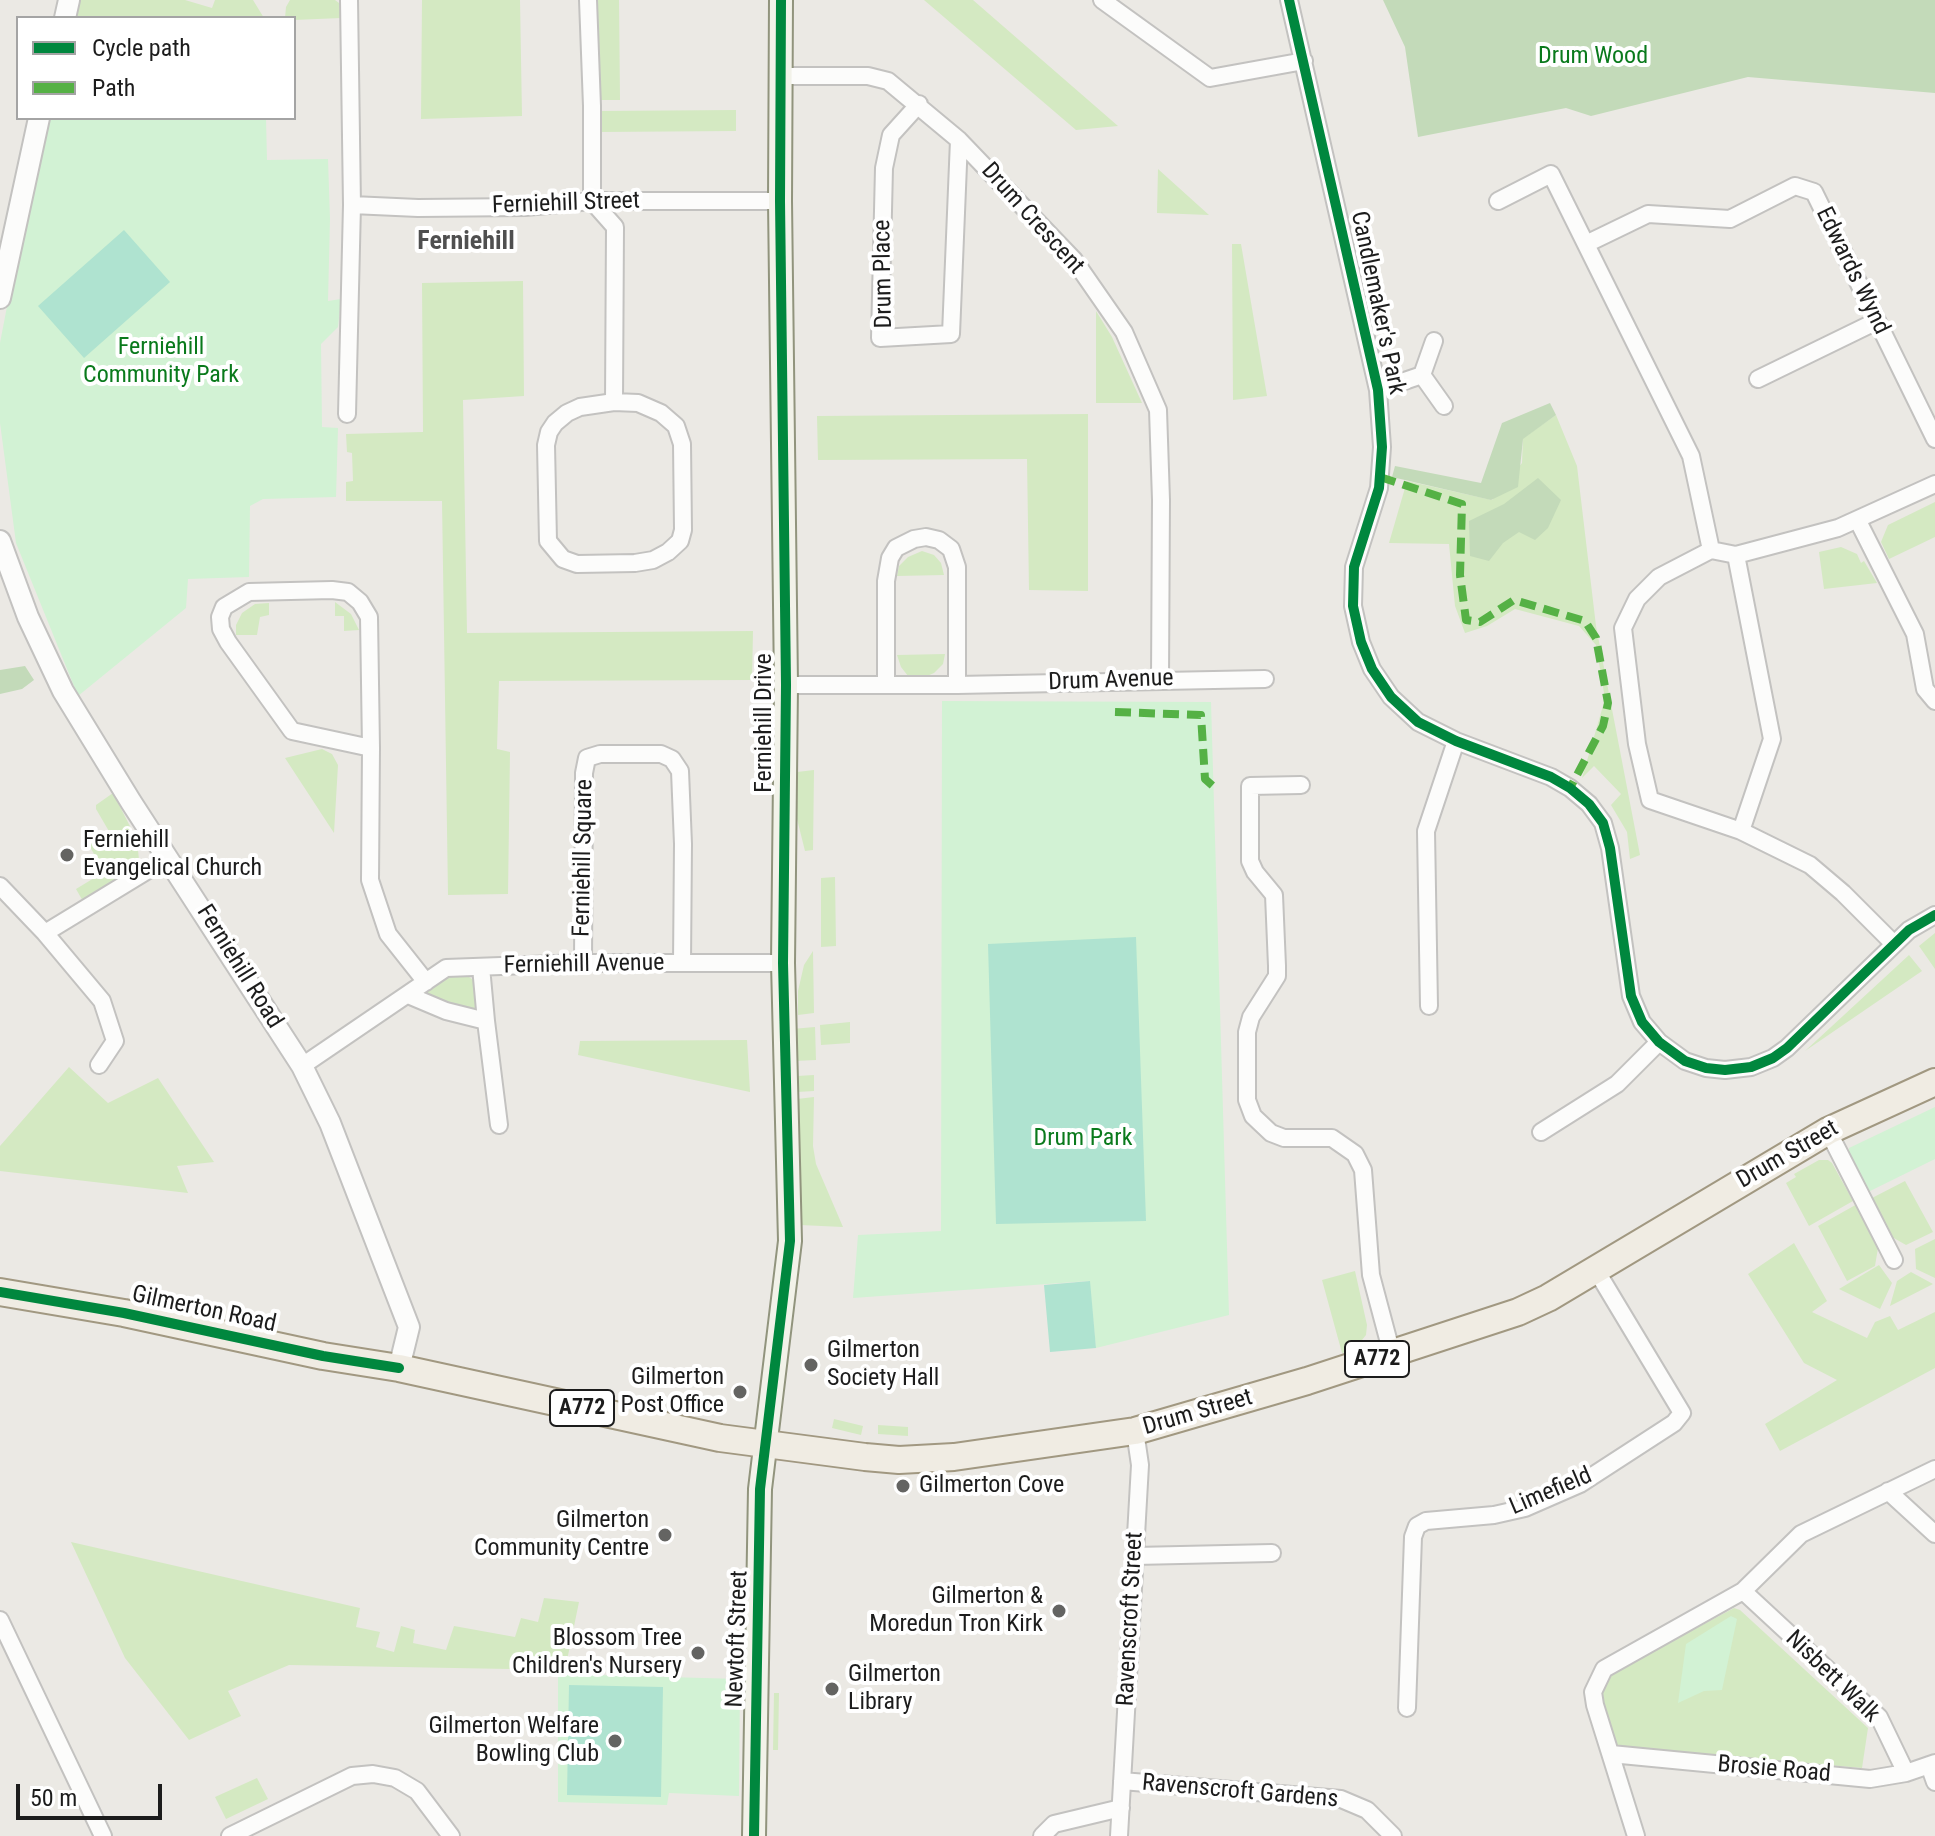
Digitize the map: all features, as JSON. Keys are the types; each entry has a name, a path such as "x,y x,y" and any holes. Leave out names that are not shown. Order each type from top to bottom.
{"main road":[{"name":"Ferniehill Drive","path":"766,1444 790,1241 783,963 786,685 780,201 781,0"},
{"name":"Drum Street","path":"399,1368 720,1438 865,1457 939,1459 1135,1431 1392,1354 1518,1312 1596,1270 1828,1131 1935,1082"},
{"name":"Gilmerton Road","path":"0,1292 124,1313 323,1356 399,1368"},
{"name":"Newtoft Street","path":"754,1836 760,1489 766,1444"}],"street":[{"path":"347,414 352,205 349,0"},
{"path":"588,0 592,201 615,227 614,402"},
{"path":"1102,0 1210,78 1304,61"},
{"name":"Candlemaker's Park","path":"1289,0 1378,390 1382,447 1379,488 1354,567 1353,606 1361,642 1372,669 1391,697 1418,722 1456,741 1551,777 1589,804 1603,823 1610,848 1631,996 1642,1022 1659,1042 1685,1061 1725,1070 1751,1067 1773,1058 1909,930 1935,915"},
{"name":"Drum Crescent","path":"780,76 868,76 888,81 919,104 959,140 1074,260 1124,332 1158,410 1160,679"},
{"name":"Drum Place","path":"919,104 891,135 884,168 880,338 951,334 959,140"},
{"path":"0,298 39,120"},
{"path":"1498,201 1551,174 1691,456 1711,550"},
{"name":"Edwards Wynd","path":"1586,244 1648,214 1730,219 1795,186 1814,192 1935,439"},
{"name":"Ferniehill Street","path":"352,205 418,208 525,207 592,201 780,201"},
{"path":"1758,379 1877,321"},
{"path":"1422,375 1434,341"},
{"name":"Candlemaker's Park","path":"1378,390 1422,375 1444,406"},
{"path":"614,402 638,403 661,413 676,426 682,444 683,530 680,541 653,560 577,564 563,559 548,541 546,445 549,432 567,413 580,407 614,402"},
{"path":"1894,944 1810,865 1741,831 1650,800 1637,744 1623,628 1637,599 1659,577 1711,550 1736,555 1858,521 1935,484"},
{"path":"1858,521 1915,634 1925,689 1935,701"},
{"path":"886,684 886,581 890,558 896,548 926,537 939,540 951,549 957,567 957,685"},
{"name":"Ferniehill Road","path":"0,541 28,617 63,691 302,1066 330,1123 409,1327 399,1368"},
{"path":"1736,555 1772,739 1741,831"},
{"path":"371,748 292,731 221,629 220,617 224,607 249,592 332,590 348,592 360,602 369,617 371,748 370,880 388,934 426,982"},
{"name":"Drum Avenue","path":"786,685 1265,679"},
{"path":"1429,1006 1426,831 1456,741"},
{"name":"Ferniehill Square","path":"583,963 584,773 587,758 600,754 661,754 672,759 680,771 682,963"},
{"path":"1301,785 1242,786 1250,861 1274,895 1277,966 1277,976 1251,1017 1247,1032 1247,1100 1253,1116 1271,1133 1284,1138 1332,1138 1355,1154 1363,1170 1371,1275 1392,1354"},
{"path":"45,933 168,858"},
{"path":"1,890 45,933 102,1001 115,1041 99,1065"},
{"name":"Ferniehill Avenue","path":"302,1066 446,968 583,963 783,963"},
{"name":"Ferniehill Avenue","path":"481,967 499,1125"},
{"path":"408,995 446,1011 486,1021"},
{"path":"1541,1132 1617,1084 1659,1042"},
{"path":"1828,1131 1894,1260"},
{"name":"Limefield","path":"1407,1708 1413,1537 1417,1526 1426,1521 1494,1515 1538,1502 1580,1484 1674,1423 1682,1413 1596,1270"},
{"name":"Ravenscroft Street","path":"1119,1836 1140,1465 1135,1431"},
{"path":"1636,1836 1595,1705 1593,1692 1604,1669 1743,1591 1801,1534 1935,1469"},
{"path":"1888,1491 1935,1534"},
{"path":"1135,1556 1272,1553"},
{"name":"Nisbett Walk","path":"1743,1591 1879,1717 1906,1773"},
{"path":"0,1620 103,1836"},
{"name":"Brosie Road","path":"1611,1754 1870,1779 1906,1773 1932,1764"},
{"path":"1932,1764 1935,1782"},
{"path":"230,1836 352,1776 373,1774 395,1778 417,1791 451,1836"},
{"name":"Ravenscroft Gardens","path":"1122,1781 1341,1799 1367,1810 1393,1836"},
{"path":"1042,1836 1054,1824 1121,1808"}],"green space":[{"path":"77,0 185,0 212,8 215,0 253,0 263,16 73,16"},
{"path":"290,0 335,0 339,3 341,18 296,20 296,16 285,16"},
{"path":"422,0 520,0 522,116 421,119"},
{"path":"596,0 619,0 620,100 597,100"},
{"path":"924,0 973,0 1118,126 1076,130"},
{"name":"Drum Wood","path":"1383,0 1935,0 1935,93 1748,77 1591,116 1566,108 1418,137 1405,47"},
{"path":"736,110 736,131 600,132 600,111"},
{"name":"Ferniehill Community Park","path":"47,120 266,120 267,160 328,159 328,301 341,299 338,327 321,344 322,427 338,428 336,497 263,499 250,506 249,577 188,579 186,608 78,696 16,543 0,423 0,343"},
{"path":"1158,169 1209,215 1157,213"},
{"path":"124,230 170,282 84,358 38,306"},
{"path":"1232,244 1241,244 1267,396 1233,400"},
{"path":"523,281 524,396 463,400 467,633 753,631 752,680 499,681 497,749 510,752 508,894 448,895 442,501 346,501 346,482 353,481 352,453 347,452 346,434 423,432 422,283"},
{"path":"1096,311 1112,337 1142,403 1096,403"},
{"path":"1550,403 1556,415 1523,439 1518,487 1491,500 1392,477 1395,466 1481,483 1502,423"},
{"path":"1088,414 1088,591 1029,590 1027,459 818,460 817,416"},
{"path":"1556,415 1577,466 1596,626 1640,855 1630,859 1627,832 1611,805 1621,794 1594,766 1582,778 1605,699 1596,645 1579,626 1515,609 1487,626 1465,633 1455,606 1449,544 1389,543 1407,481 1492,500 1522,463 1523,438"},
{"path":"1538,478 1561,500 1548,528 1535,540 1519,532 1503,543 1489,561 1470,556 1469,521 1504,504"},
{"path":"1935,502 1935,537 1889,559 1881,542 1888,525"},
{"path":"1841,547 1857,554 1861,563 1864,561 1877,583 1824,589 1819,552"},
{"path":"922,551 934,555 941,563 944,575 897,576 899,566 908,557"},
{"path":"335,602 351,614 359,630 344,631 344,616 335,616"},
{"path":"269,603 269,615 260,617 257,635 236,635 236,625 242,613 255,604"},
{"path":"945,654 943,664 934,673 920,679 908,676 897,655"},
{"path":"25,666 34,680 22,689 0,694 0,670"},
{"name":"Drum Park","path":"942,701 1211,702 1229,1315 1096,1348 1089,1281 853,1298 858,1235 941,1231"},
{"path":"322,749 332,754 338,765 334,833 285,758"},
{"path":"814,770 813,850 805,851 797,819 797,772"},
{"path":"113,793 137,840 139,860 133,872 84,903 76,889 104,872 89,845 110,833 96,805"},
{"path":"835,877 836,946 821,947 821,878"},
{"path":"1935,933 1935,969 1919,946"},
{"path":"1136,937 1146,1221 996,1224 988,944"},
{"path":"813,951 814,1013 798,1015 798,991 804,965"},
{"path":"1909,955 1922,971 1805,1051"},
{"path":"443,973 466,975 478,983 482,1000 476,1008 454,1008 429,998 425,986"},
{"path":"850,1022 850,1043 821,1045 820,1025"},
{"path":"815,1027 816,1060 794,1061 792,1029"},
{"path":"747,1040 750,1092 578,1055 580,1041"},
{"path":"69,1067 108,1103 158,1078 214,1162 177,1166 188,1193 0,1171 0,1146"},
{"path":"814,1075 814,1091 797,1092 797,1076"},
{"path":"814,1097 813,1146 816,1164 843,1227 800,1225 795,1161 797,1099"},
{"path":"1935,1107 1935,1159 1866,1193 1848,1156 1849,1148"},
{"path":"1819,1160 1832,1163 1853,1201 1809,1226 1786,1183 1796,1177 1794,1174"},
{"path":"1905,1181 1933,1232 1906,1245 1892,1237 1872,1198"},
{"path":"1859,1203 1879,1242 1875,1266 1847,1281 1818,1226"},
{"path":"1935,1239 1935,1278 1916,1269 1915,1249"},
{"path":"1794,1243 1827,1301 1812,1312 1867,1338 1875,1322 1890,1316 1898,1330 1935,1312 1935,1368 1780,1451 1765,1424 1837,1380 1804,1363 1748,1274"},
{"path":"1879,1265 1892,1283 1880,1309 1839,1289"},
{"path":"1355,1271 1367,1325 1366,1335 1354,1350 1342,1353 1322,1280"},
{"path":"1911,1272 1933,1284 1890,1306 1897,1281"},
{"path":"1090,1281 1096,1348 1050,1352 1044,1285"},
{"path":"834,1419 863,1426 861,1435 832,1428"},
{"path":"878,1425 908,1427 908,1436 878,1434"},
{"path":"71,1542 360,1608 356,1627 380,1632 376,1647 394,1652 401,1626 415,1630 413,1643 446,1650 454,1626 515,1637 521,1618 538,1622 544,1598 579,1602 565,1670 289,1665 228,1691 241,1716 189,1740 125,1658"},
{"path":"1734,1608 1740,1610 1868,1728 1862,1768 1614,1746 1599,1703 1602,1690 1614,1672"},
{"path":"1731,1616 1737,1619 1722,1690 1704,1691 1678,1703 1686,1644"},
{"path":"558,1674 740,1679 739,1796 669,1793 667,1805 558,1802"},
{"name":"Gilmerton Welfare Bowling Club","path":"569,1685 663,1687 661,1797 567,1795"},
{"path":"774,1693 779,1693 778,1750 773,1750"},
{"path":"257,1778 268,1799 226,1819 215,1797"}],"marked path":[{"path":"1380,477 1462,504 1460,575 1466,620 1480,622 1514,600 1585,621 1596,638 1608,703 1603,726 1570,788"},
{"path":"1115,712 1201,715 1205,779 1214,787"}],"cycle path":[{"path":"754,1836 760,1489 790,1241 783,963 786,685 780,201 781,0"},
{"path":"1289,0 1378,390 1382,447 1379,488 1354,567 1353,606 1361,642 1372,669 1391,697 1418,722 1456,741 1551,777 1589,804 1603,823 1610,848 1631,996 1642,1022 1659,1042 1685,1061 1725,1070 1751,1067 1773,1058 1909,930 1935,915"},
{"path":"0,1292 124,1313 323,1356 399,1368"}],"place":[{"name":"Ferniehill Evangelical Church","path":"67,855"},
{"name":"Gilmerton Society Hall","path":"811,1365"},
{"name":"Gilmerton Post Office","path":"740,1392"},
{"name":"Gilmerton Cove","path":"903,1486"},
{"name":"Gilmerton Community Centre","path":"665,1535"},
{"name":"Gilmerton & Moredun Tron Kirk","path":"1059,1611"},
{"name":"Blossom Tree Children's Nursery","path":"698,1653"},
{"name":"Gilmerton Library","path":"832,1689"},
{"name":"Gilmerton Welfare Bowling Club","path":"615,1741"}],"district":[{"name":"Ferniehill","path":"466,242"}]}
